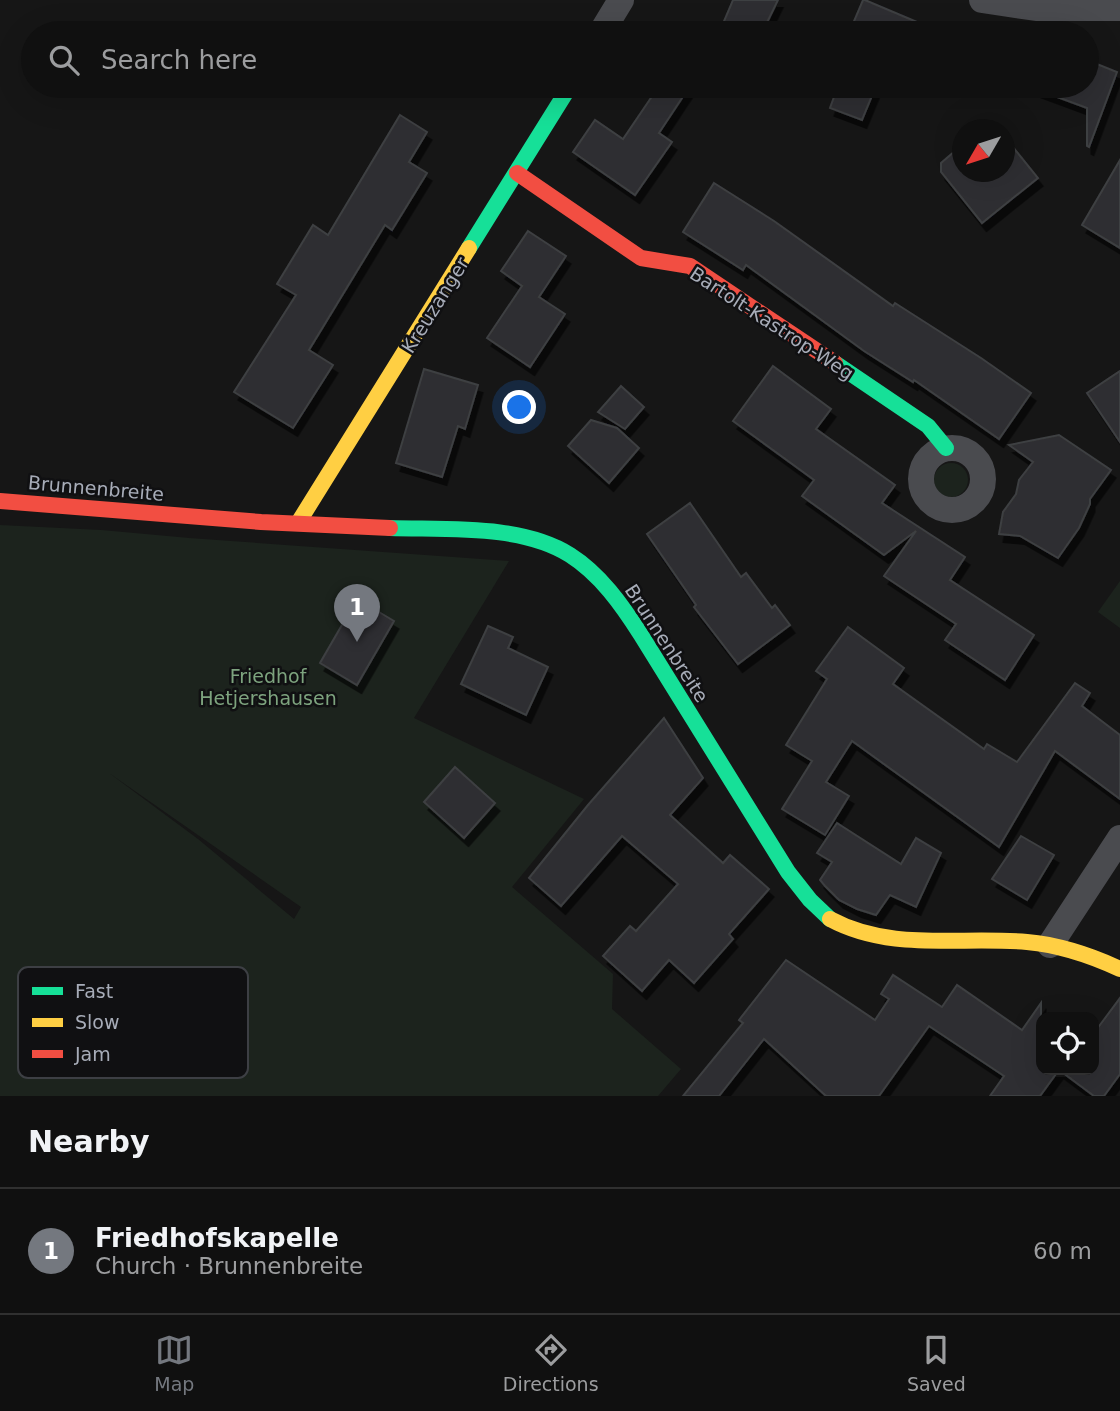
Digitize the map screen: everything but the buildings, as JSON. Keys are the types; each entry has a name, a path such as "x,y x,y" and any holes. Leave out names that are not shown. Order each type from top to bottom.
{"street":[{"path":"608,21 621,0"},
{"path":"982,0 1036,8 1120,8"},
{"name":"Kreuzanger","path":"298,523 563,98"},
{"name":"Bartolt-Kastrop-Weg","path":"517,173 641,258 690,266 928,426 946,448"},
{"name":"Brunnenbreite","path":"0,501 298,523 506,533 559,548 580,562 607,589 634,625 746,809 806,897 827,916 845,928 863,934 1050,945 1120,969"},
{"path":"1050,945 1120,838"}],"green space":[{"path":"951,463 963,468 968,480 963,492 951,497 939,492 934,480 939,468"},
{"name":"Friedhof Hetjershausen","path":"0,525 101,530 509,561 414,718 584,799 512,887 613,974 612,1009 681,1069 658,1096 0,1096","holes":["109,773 301,907 294,919 198,839"]},
{"path":"1120,581 1120,628 1098,612"}],"traffic: fast":[{"path":"469,248 563,98"},
{"path":"835,363 928,426 946,448"},
{"path":"390,528 506,533 550,545 570,555 591,571 610,591 634,624 788,872 810,900 830,919"}],"traffic: slow":[{"path":"298,523 469,248"},
{"path":"830,919 877,936 901,939 1039,943 1075,951 1120,969"}],"traffic: jam":[{"path":"517,173 641,258 690,266 835,363"},
{"path":"0,501 261,522 390,528"}],"place":[{"name":"Friedhofskapelle","path":"357,642"}]}
